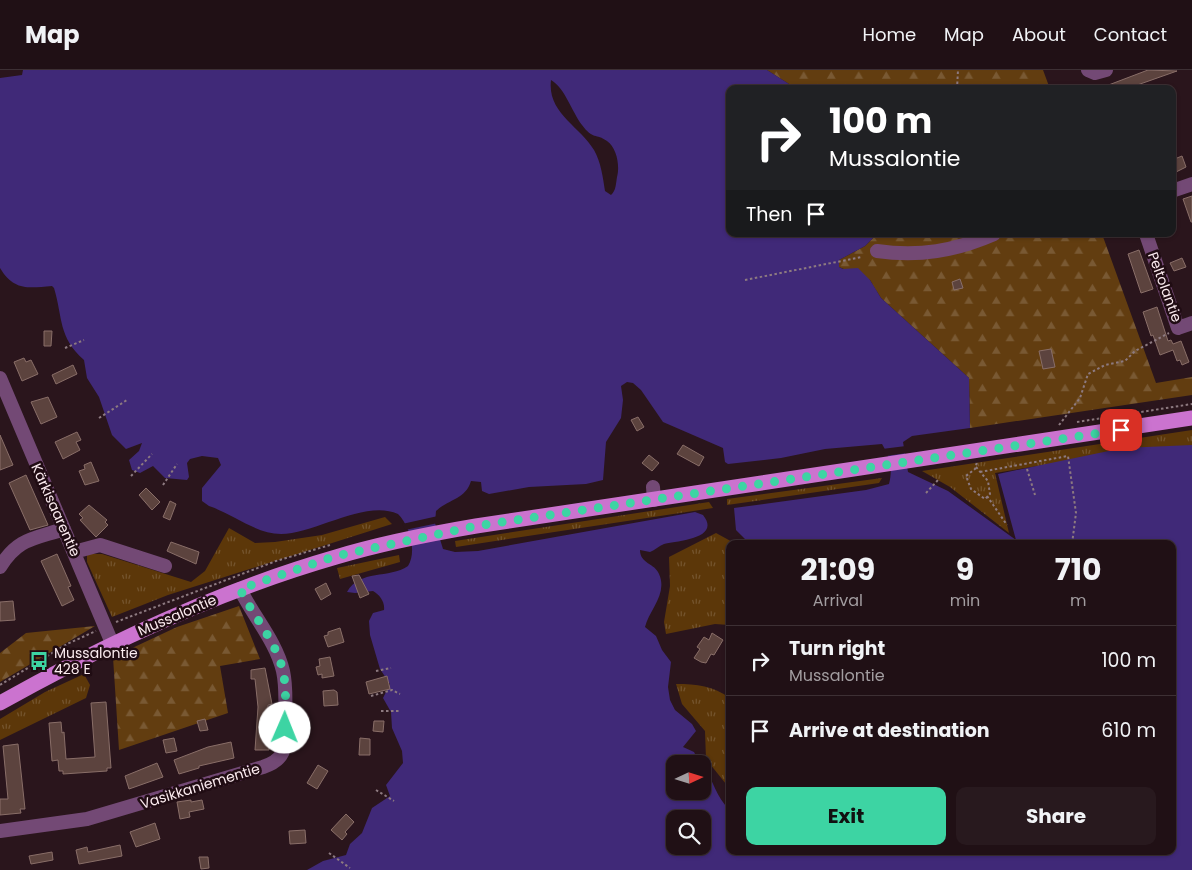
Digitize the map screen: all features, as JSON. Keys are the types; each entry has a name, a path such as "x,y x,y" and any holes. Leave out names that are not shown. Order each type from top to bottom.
{"main road":[{"name":"Mussalontie","path":"0,703 112,643 240,589 336,556 449,531 654,493 916,461 976,459 1192,418"}],"street":[{"path":"1088,70 1095,73 1106,70"},
{"path":"1176,189 1192,184"},
{"path":"877,251 902,254 941,252 967,246 987,237"},
{"name":"Peltolantie","path":"1147,237 1178,328 1192,323"},
{"name":"Kärkisaarentie","path":"0,378 112,643"},
{"path":"0,567 10,551 22,542 64,529"},
{"path":"74,552 100,544 165,566"},
{"name":"Vasikkaniementie","path":"0,831 87,819 263,767 274,763 282,756 286,692 282,669 272,645 240,589"}],"path":[{"path":"957,85 958,70"},
{"path":"745,280 862,257"},
{"path":"1059,425 1080,398 1088,374 1105,365 1125,360 1135,351 1178,328"},
{"path":"65,348 84,340"},
{"path":"99,418 127,400"},
{"path":"131,476 152,454"},
{"path":"980,472 1068,456 1076,513 1073,540"},
{"path":"976,459 980,472 988,480 990,494 984,499 968,483 966,476 976,459"},
{"path":"163,485 178,464"},
{"path":"1027,468 1035,495"},
{"path":"926,493 938,480"},
{"path":"988,496 1007,525"},
{"path":"376,671 391,668"},
{"path":"371,696 392,690 400,694"},
{"path":"381,711 401,711"},
{"path":"376,790 394,801"},
{"path":"329,853 350,868"}],"green space":[{"path":"767,70 1043,70 1049,85 792,85"},
{"path":"874,237 1103,237 1156,383 1192,377 1192,395 970,428 969,378 881,298 870,280 839,267 839,260 865,246"},
{"path":"1192,430 1192,451 1136,450 995,473 1009,533 950,487 922,471"},
{"path":"882,478 879,483 727,505 727,499"},
{"path":"709,502 713,508 456,547 455,541"},
{"path":"385,517 392,524 168,595 112,617 87,562 87,554 102,554 191,582 205,571 229,528 255,543 275,542 322,535"},
{"path":"716,533 729,540 726,540 726,625 715,624 666,634 664,622 670,586 669,557"},
{"path":"399,555 400,562 340,579 337,568"},
{"path":"239,606 260,659 220,666 228,713 119,750 113,657 177,627"},
{"path":"95,626 0,682 0,653 26,633"},
{"path":"84,674 90,685 86,698 0,740 0,719 45,692"},
{"path":"676,684 704,686 726,696 726,784 711,765 711,755 706,755 705,731 682,704"}],"shaded area":[{"path":"23,70 767,70 792,85 726,85 726,237 874,237 865,246 839,260 839,267 843,269 858,268 870,280 881,298 969,378 970,428 912,436 903,442 908,472 948,491 1016,540 998,474 1123,448 1192,445 1192,870 307,870 323,861 346,855 350,844 362,833 372,808 390,796 386,785 403,763 402,751 392,728 391,712 383,698 390,684 380,669 370,635 369,621 373,613 384,610 384,604 373,591 347,592 359,580 400,570 408,566 411,560 412,547 406,525 398,514 385,511 371,511 340,518 294,533 272,533 254,527 202,501 202,488 221,465 218,458 202,456 190,459 187,463 189,477 187,480 165,478 153,466 140,473 132,470 129,460 139,451 142,443 126,449 112,435 99,397 87,378 84,360 76,352 65,335 54,288 52,286 29,287 16,284 0,268 0,78 22,75","holes":["551,80 560,89 586,130 592,135 607,141 613,148 617,158 618,173 616,187 611,195 605,191 600,165 594,150 559,110 554,101 551,91"]}],"pier":[{"path":"906,446 907,453 886,456 882,449"},
{"path":"438,516 438,523 405,530 402,524"}],"building":[{"path":"1148,70 1177,71 1137,85 1109,85"},
{"path":"1182,156 1186,167 1176,172 1176,158"},
{"path":"1192,196 1192,222 1191,222 1183,199"},
{"path":"1139,250 1153,289 1141,293 1128,254"},
{"path":"1182,258 1186,267 1174,271 1170,263"},
{"path":"960,279 963,288 954,290 952,282"},
{"path":"1157,307 1168,341 1171,340 1173,344 1181,341 1189,362 1182,365 1180,360 1177,361 1173,350 1160,355 1143,312"},
{"path":"44,331 52,331 51,346 44,346"},
{"path":"1051,349 1055,367 1043,369 1039,351"},
{"path":"24,358 26,362 31,360 38,374 22,381 14,362"},
{"path":"73,365 77,374 56,384 52,375"},
{"path":"48,397 57,417 41,424 31,402"},
{"path":"638,417 644,427 637,431 631,420"},
{"path":"77,432 81,440 76,442 80,450 63,459 55,442"},
{"path":"0,435 13,465 0,470"},
{"path":"683,445 704,457 699,466 677,454"},
{"path":"649,455 659,463 652,471 642,463"},
{"path":"91,462 99,481 85,485 79,471 85,469 84,465"},
{"path":"26,475 48,525 30,530 9,483"},
{"path":"146,488 160,502 152,510 139,495"},
{"path":"170,501 176,504 170,520 163,517"},
{"path":"89,505 107,520 105,522 108,525 96,537 80,520 83,518 79,514"},
{"path":"171,542 199,552 196,564 167,551"},
{"path":"57,554 71,586 68,587 74,600 62,606 41,561"},
{"path":"359,575 369,594 360,598 352,576"},
{"path":"326,583 331,594 321,600 315,589"},
{"path":"13,601 15,620 0,621 0,602"},
{"path":"340,628 344,642 328,647 324,636 328,635 328,632"},
{"path":"712,633 723,640 714,655 711,654 706,663 701,662 694,658 700,649 697,647 704,637 709,640"},
{"path":"330,657 334,676 322,678 322,674 318,675 316,667 320,666 319,659"},
{"path":"265,668 272,704 268,705 267,731 269,731 269,750 255,750 258,707 255,679 251,679 251,670"},
{"path":"387,676 390,689 369,694 366,682"},
{"path":"334,690 337,692 338,705 324,706 323,691"},
{"path":"106,702 111,768 107,768 107,771 63,774 63,771 59,771 58,760 52,761 49,723 61,722 62,733 64,732 66,759 95,757 91,703"},
{"path":"205,719 208,730 200,731 197,721"},
{"path":"374,721 384,721 383,732 373,731"},
{"path":"174,738 177,751 166,753 163,740"},
{"path":"360,738 370,739 370,755 359,755"},
{"path":"231,742 234,758 199,766 199,768 179,774 174,760 208,747"},
{"path":"18,744 25,809 20,809 21,813 0,815 0,799 8,799 3,746"},
{"path":"157,763 163,777 129,789 125,776"},
{"path":"318,765 328,771 317,789 307,783"},
{"path":"191,800 191,802 202,800 204,809 189,812 190,817 180,819 177,802"},
{"path":"346,814 354,822 345,832 347,834 342,840 331,830"},
{"path":"155,823 160,839 136,847 130,832"},
{"path":"305,830 306,843 290,844 289,831"},
{"path":"120,845 122,856 79,864 76,850 87,847 88,852"},
{"path":"52,852 53,860 31,864 29,856"},
{"path":"199,857 208,857 209,868 201,869"}],"place":[{"name":"Mussalontie 428 E","path":"39,661"}],"route":[{"path":"285,728 286,692 282,669 272,645 240,589 292,570 368,548 476,526 1121,430"}]}
